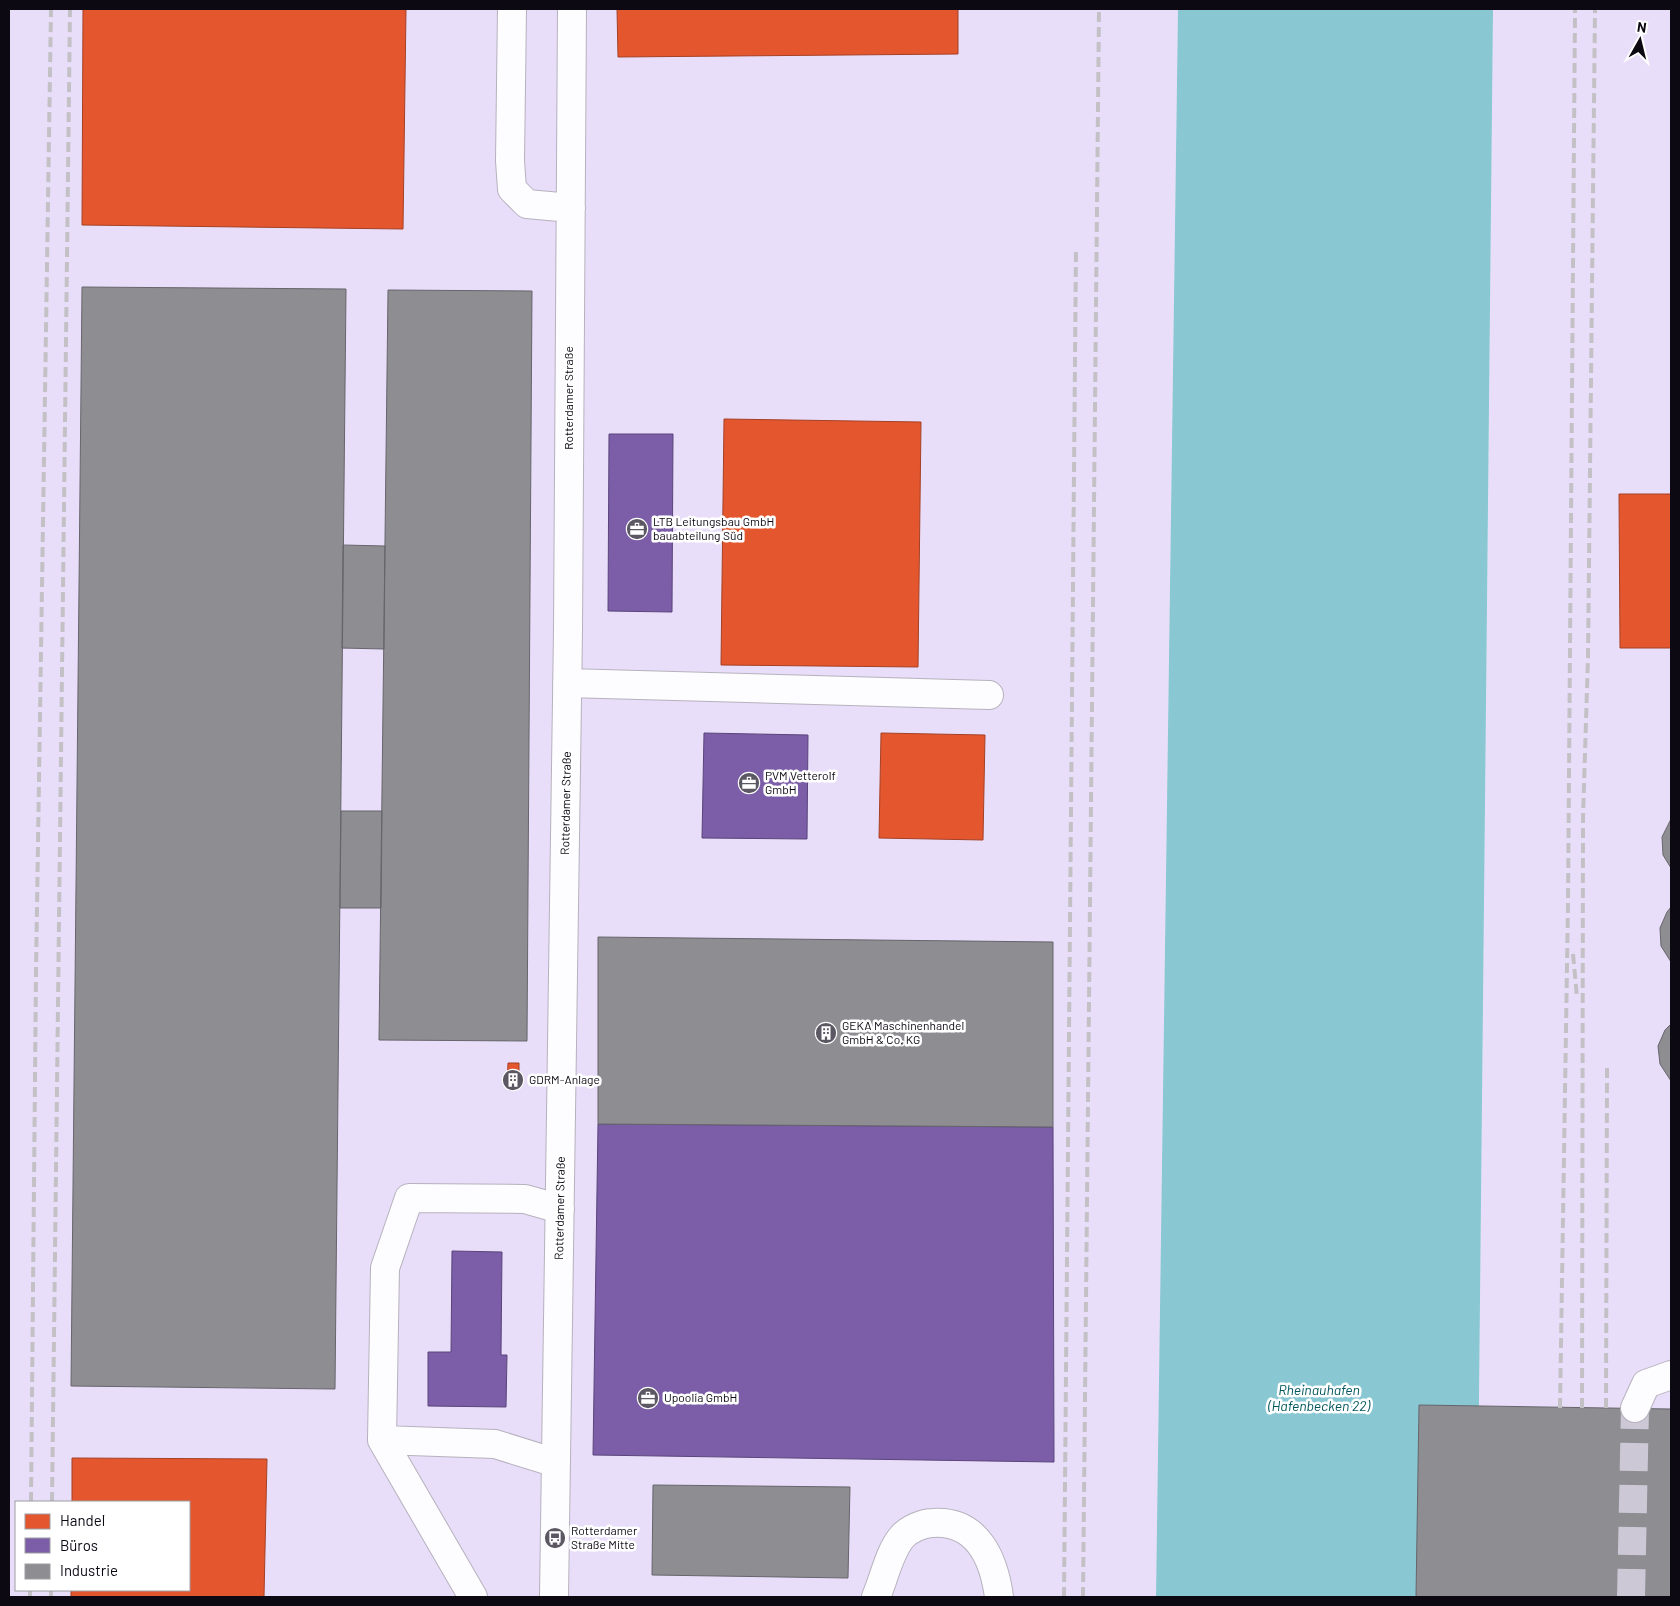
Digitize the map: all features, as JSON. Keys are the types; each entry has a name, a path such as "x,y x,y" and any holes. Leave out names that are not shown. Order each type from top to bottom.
{"street":[{"path":"512,9 510,161 512,189 527,204 572,208"},
{"name":"Rotterdamer Straße","path":"554,1597 568,683 572,9"},
{"path":"568,683 989,695"},
{"path":"473,1597 382,1440 385,1268 409,1198 525,1199 560,1209"},
{"path":"1635,1408 1646,1384 1671,1375"},
{"path":"382,1440 495,1444 556,1463"},
{"path":"876,1597 902,1537 913,1529 929,1523 945,1522 963,1528 979,1541 996,1574 999,1597"}],"shaded area":[{"path":"9,9 1178,9 1156,1597 9,1597"},
{"path":"1493,9 1671,9 1671,1597 1477,1597"}],"water":[{"name":"Rheinauhafen (Hafenbecken 22)","path":"1178,9 1493,9 1477,1597 1156,1597"}],"building: Handel":[{"path":"83,9 406,9 403,229 82,225"},
{"path":"617,9 958,9 958,54 618,57"},
{"path":"724,419 921,422 918,667 721,665"},
{"path":"1619,494 1671,494 1671,648 1620,648"},
{"path":"881,733 985,735 983,840 879,838"},
{"name":"GDRM-Anlage","path":"508,1063 519,1063 519,1086 507,1086"},
{"path":"72,1458 267,1459 264,1597 71,1597 71,1591 190,1591 190,1501 72,1501"}],"building: Büros":[{"path":"609,434 673,434 672,612 608,611"},
{"path":"704,733 808,735 807,839 702,838"},
{"path":"598,1124 1053,1127 1054,1462 593,1455"},
{"path":"452,1251 502,1252 501,1355 507,1355 506,1407 428,1406 428,1352 451,1352"}],"building: Industrie":[{"path":"82,287 346,289 335,1389 71,1386"},
{"path":"388,290 532,291 527,1041 379,1040"},
{"path":"343,545 385,546 384,649 342,648"},
{"path":"341,811 382,811 381,908 340,908"},
{"path":"1671,819 1671,868 1663,855 1662,837"},
{"path":"1671,907 1671,962 1661,946 1660,928"},
{"name":"GEKA Maschinenhandel GmbH & Co. KG","path":"598,937 1053,942 1053,1127 598,1124"},
{"path":"1671,1024 1671,1081 1660,1064 1658,1046 1665,1030"},
{"path":"1419,1405 1671,1409 1671,1597 1416,1597"},
{"path":"653,1485 850,1487 848,1578 652,1575"}],"tunnel":[{"path":"1631,1597 1635,1408"}],"railway":[{"path":"31,1501 36,972 51,9"},
{"path":"52,1501 70,9"},
{"path":"1083,1597 1099,9"},
{"path":"1560,1408 1568,903 1575,9"},
{"path":"1582,1408 1583,817 1588,657 1595,9"},
{"path":"1064,1597 1076,247"},
{"path":"1573,954 1577,997"},
{"path":"1606,1408 1607,1068"},
{"path":"30,1591 30,1597"},
{"path":"51,1591 51,1597"}],"place":[{"name":"LTB Leitungsbau GmbH bauabteilung Süd","path":"637,529"},
{"name":"PVM Vetterolf GmbH","path":"749,783"},
{"name":"GEKA Maschinenhandel GmbH & Co. KG","path":"826,1033"},
{"name":"GDRM-Anlage","path":"513,1080"},
{"name":"Upoolia GmbH","path":"648,1398"},
{"name":"Rotterdamer Straße Mitte","path":"555,1538"}]}
